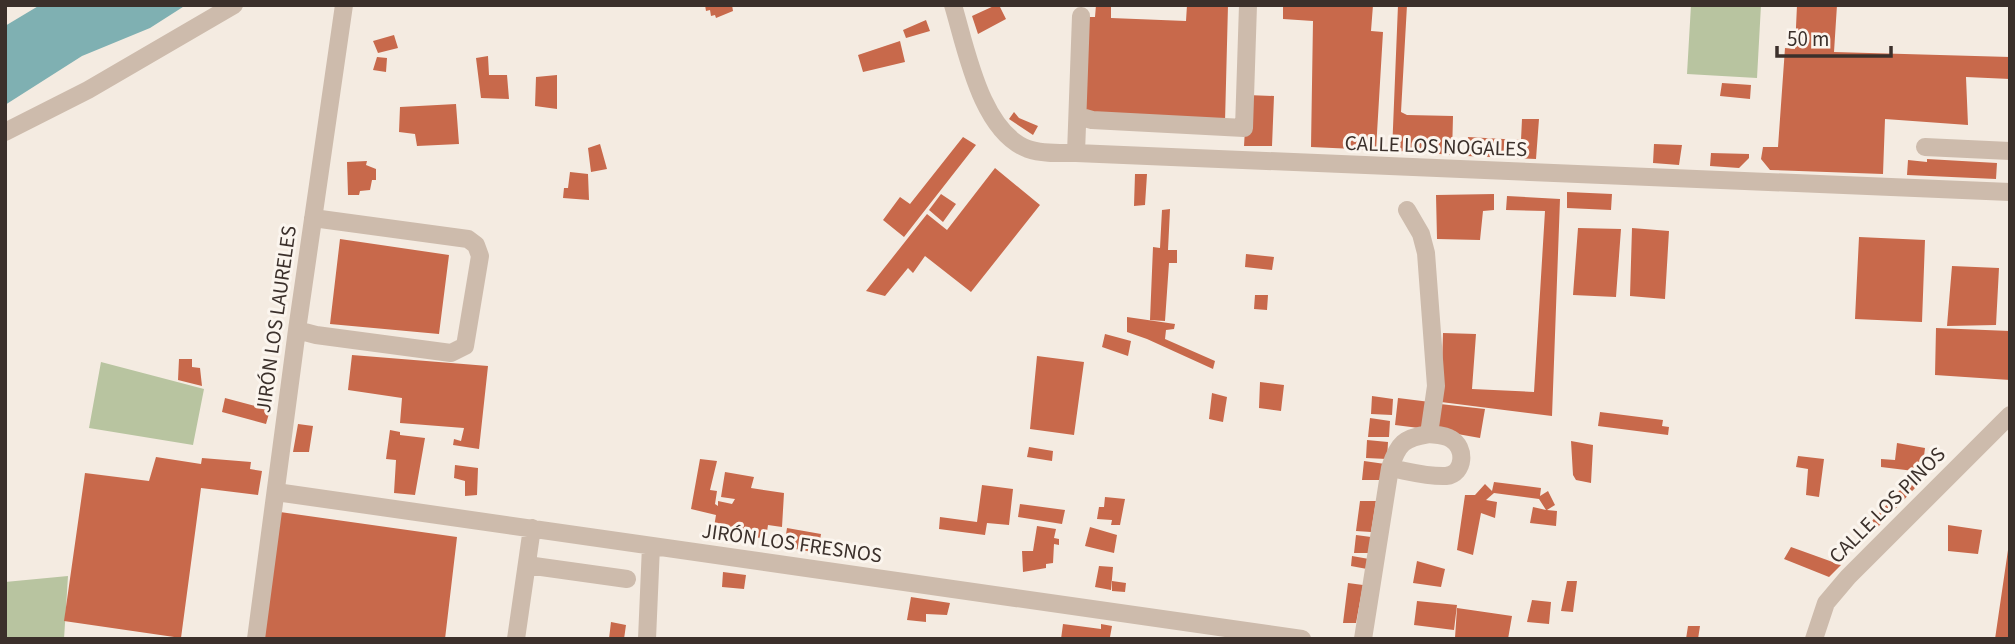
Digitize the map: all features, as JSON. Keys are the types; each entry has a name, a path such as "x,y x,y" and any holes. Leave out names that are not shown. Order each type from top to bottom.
{"street":[{"path":"5,132 88,90 234,5"},
{"name":"JIRÓN LOS LAURELES","path":"256,639 344,5"},
{"name":"CALLE LOS NOGALES","path":"953,5 980,91 994,120 1009,136 1027,149 2010,192"},
{"path":"1078,116 1092,120 1244,128 1248,5"},
{"path":"1076,153 1082,16"},
{"path":"1925,147 2010,151"},
{"path":"1407,210 1421,234 1426,253 1436,386 1429,434"},
{"path":"297,330 316,335 451,353 460,350 465,346 480,256 476,245 468,239 313,218"},
{"name":"CALLE LOS PINOS","path":"1814,639 1826,603 1848,576 2010,415"},
{"path":"1363,639 1391,468 1399,446 1410,437 1429,434 1450,438 1458,445 1462,455 1455,473 1446,476 1391,468"},
{"name":"JIRÓN LOS FRESNOS","path":"276,492 1302,639"},
{"path":"516,639 532,528"},
{"path":"647,639 651,546"},
{"path":"527,565 628,579"}],"green space":[{"path":"1691,5 1761,5 1757,78 1687,74"},
{"path":"101,362 204,389 193,445 89,428"},
{"path":"68,576 64,639 5,639 5,582"}],"water":[{"path":"40,5 186,5 150,28 82,56 5,105 5,26"}],"building":[{"path":"705,5 732,5 733,11 716,18 715,15 711,16 710,10 706,11"},
{"path":"999,5 1006,19 978,34 972,16"},
{"path":"1096,5 1111,5 1111,18 1186,21 1187,5 1228,5 1225,122 1082,115 1086,17 1095,17"},
{"path":"1283,5 1373,5 1371,31 1383,32 1376,150 1311,147 1313,21 1283,19"},
{"path":"1398,5 1407,5 1401,112 1407,115 1453,116 1452,155 1392,152"},
{"path":"1797,5 1837,5 1834,52 2010,57 2010,79 1966,77 1968,125 1885,119 1883,174 1770,170 1761,159 1763,147 1778,147 1785,48 1795,49"},
{"path":"926,20 930,31 906,38 903,30"},
{"path":"394,35 398,48 378,53 373,41"},
{"path":"900,41 905,62 863,72 858,55"},
{"path":"488,56 489,75 507,75 509,99 481,98 476,58"},
{"path":"377,57 387,58 386,72 373,70"},
{"path":"557,75 557,109 535,106 536,77"},
{"path":"1722,83 1751,85 1750,99 1720,96"},
{"path":"1247,95 1274,96 1272,146 1244,146"},
{"path":"456,104 459,144 417,146 415,134 399,132 400,107"},
{"path":"1014,112 1019,118 1038,126 1033,135 1009,119"},
{"path":"1522,119 1539,119 1536,159 1466,156 1468,137 1521,140"},
{"path":"963,137 976,145 904,237 883,220 900,197 910,204"},
{"path":"600,144 607,169 591,172 588,148"},
{"path":"1654,144 1682,145 1679,165 1653,163"},
{"path":"1711,153 1749,154 1749,158 1739,168 1710,166"},
{"path":"1927,159 1997,163 1996,179 1907,175 1908,160 1927,162"},
{"path":"367,161 366,165 376,169 376,180 372,180 370,190 360,191 359,195 348,195 347,162"},
{"path":"995,168 1040,205 971,292 925,256 913,273 908,268 885,296 866,291 927,214 947,230"},
{"path":"570,172 588,174 589,200 563,198 564,188 568,188"},
{"path":"1135,174 1147,174 1145,205 1134,206"},
{"path":"1567,192 1612,194 1611,210 1567,208"},
{"path":"941,194 956,204 943,222 929,210"},
{"path":"1494,194 1494,210 1483,211 1480,240 1437,239 1436,195"},
{"path":"1507,196 1560,199 1552,416 1441,402 1443,333 1476,334 1472,389 1534,392 1545,211 1506,210"},
{"path":"1170,209 1168,250 1177,250 1177,263 1169,263 1165,321 1150,320 1153,247 1160,248 1162,210"},
{"path":"1578,228 1621,229 1616,297 1573,295"},
{"path":"1632,228 1669,231 1665,299 1630,296"},
{"path":"1859,237 1925,240 1922,322 1855,319"},
{"path":"340,239 449,255 439,334 330,324"},
{"path":"1246,254 1274,257 1272,270 1245,267"},
{"path":"1952,266 1999,268 1996,325 1947,326"},
{"path":"1255,295 1268,295 1267,310 1254,309"},
{"path":"1127,317 1175,324 1174,329 1166,330 1165,339 1215,361 1213,369 1127,332"},
{"path":"1936,328 2010,331 2010,380 1935,375"},
{"path":"1105,334 1131,341 1128,356 1102,347"},
{"path":"352,355 488,366 479,449 453,445 454,439 461,441 464,428 400,423 402,398 348,390"},
{"path":"1037,356 1084,362 1074,435 1030,429"},
{"path":"179,359 192,359 192,367 200,368 202,386 178,380"},
{"path":"1260,382 1284,385 1281,411 1259,408"},
{"path":"1212,393 1227,397 1223,422 1209,419"},
{"path":"1372,396 1393,399 1392,415 1371,414"},
{"path":"225,398 270,410 266,424 222,412"},
{"path":"1398,398 1430,402 1427,429 1395,425"},
{"path":"1440,404 1485,409 1480,438 1435,430"},
{"path":"1600,412 1663,420 1662,426 1669,427 1668,435 1598,426"},
{"path":"1370,418 1390,421 1389,437 1368,437"},
{"path":"298,424 313,426 309,452 293,452"},
{"path":"390,430 400,432 400,435 425,438 415,495 394,493 396,460 386,459"},
{"path":"1367,440 1388,442 1387,459 1366,458"},
{"path":"1571,441 1593,445 1591,483 1576,480 1573,475"},
{"path":"1897,443 1925,448 1922,472 1881,467 1881,459 1895,460"},
{"path":"1029,447 1053,451 1052,461 1027,457"},
{"path":"1798,456 1824,459 1819,497 1806,495 1808,469 1796,467"},
{"path":"156,457 201,464 202,458 251,462 250,469 262,471 258,495 201,488 181,638 64,621 85,473 149,481"},
{"path":"700,459 717,461 710,490 717,491 715,504 718,506 718,501 732,504 735,499 721,497 725,472 754,477 751,488 784,493 782,527 768,525 766,538 743,537 744,533 714,527 716,515 691,509"},
{"path":"1364,461 1385,464 1384,480 1362,480"},
{"path":"455,465 478,468 477,495 465,496 465,481 454,478"},
{"path":"1909,480 1915,488 1878,527 1872,521"},
{"path":"1494,482 1541,488 1540,496 1548,491 1555,505 1547,510 1557,511 1556,526 1530,523 1533,507 1546,510 1539,499 1494,493 1486,500 1497,502 1495,518 1481,513 1473,555 1457,550 1465,495 1475,495 1485,484 1492,491"},
{"path":"982,485 1013,489 1009,525 987,523 985,535 939,529 940,517 977,522"},
{"path":"1105,497 1125,499 1120,525 1111,525 1112,520 1097,519 1099,507 1104,507"},
{"path":"1360,501 1376,501 1371,532 1356,531"},
{"path":"1020,504 1065,510 1062,524 1018,517"},
{"path":"280,512 457,537 445,639 263,639"},
{"path":"1948,525 1982,530 1978,554 1948,551"},
{"path":"1037,526 1056,529 1054,538 1059,539 1059,545 1054,544 1053,563 1046,564 1046,568 1023,572 1022,551 1033,551"},
{"path":"1090,527 1117,535 1114,553 1085,546"},
{"path":"787,528 821,534 818,553 784,547"},
{"path":"1356,535 1371,537 1370,553 1354,553"},
{"path":"1791,547 1841,565 1829,577 1784,559"},
{"path":"2008,550 2010,639 1995,639"},
{"path":"1352,556 1369,559 1367,569 1351,566"},
{"path":"1417,561 1445,569 1441,587 1413,583"},
{"path":"1099,566 1113,567 1111,590 1095,587"},
{"path":"723,572 746,575 744,589 722,587"},
{"path":"1112,581 1126,583 1125,592 1112,591"},
{"path":"1567,581 1577,581 1573,612 1561,611"},
{"path":"1348,583 1363,585 1356,623 1343,623"},
{"path":"911,597 950,603 947,615 926,614 926,622 907,620"},
{"path":"1532,600 1551,602 1549,624 1527,622"},
{"path":"1417,601 1457,605 1454,630 1414,625"},
{"path":"1457,608 1512,616 1508,639 1455,638"},
{"path":"611,622 626,625 624,639 609,639"},
{"path":"1063,624 1101,629 1101,624 1112,626 1110,637 1061,639"},
{"path":"1688,626 1700,626 1698,639 1686,639"}]}
